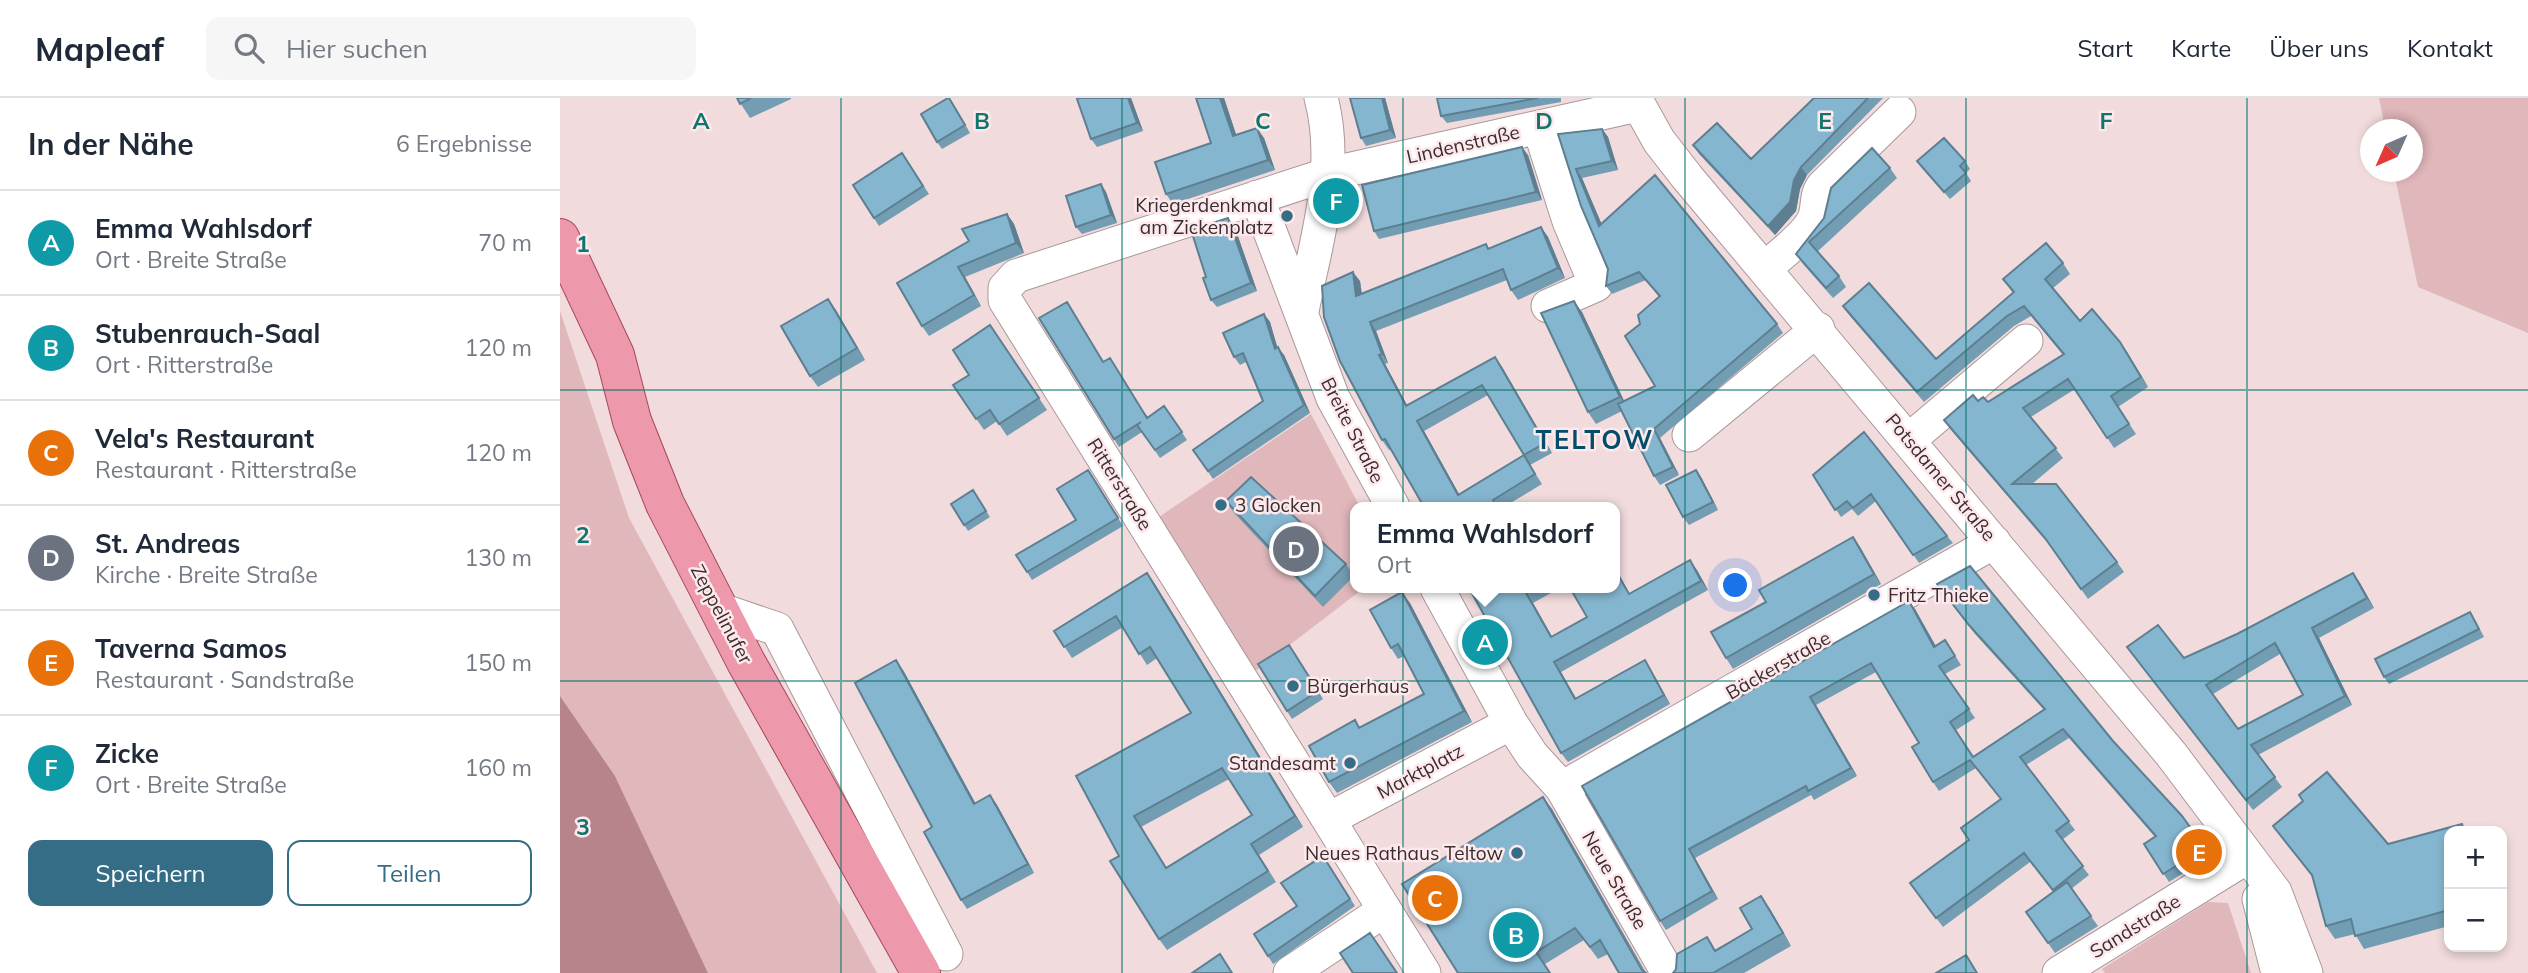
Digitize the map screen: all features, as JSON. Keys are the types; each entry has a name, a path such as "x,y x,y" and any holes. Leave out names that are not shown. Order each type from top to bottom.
{"main road":[{"name":"Zeppelinufer","path":"560,238 615,355 632,421 665,504 719,609 934,964"}],"street":[{"path":"1302,311 1329,174 1327,119 1321,98"},
{"name":"Lindenstraße","path":"1329,174 1539,127 1636,102"},
{"name":"Potsdamer Straße","path":"1636,102 1659,141 1687,177 1818,329 2171,754 2275,892 2306,973"},
{"path":"1766,268 1808,227 1814,218 1818,193 1823,186 1899,112"},
{"path":"1539,127 1569,221 1596,285 1548,306"},
{"name":"Ritterstraße","path":"1329,174 1016,276 1009,280 1003,294 1424,973"},
{"name":"Breite Straße","path":"1257,197 1333,398 1390,502"},
{"path":"1689,435 1818,329"},
{"path":"1910,439 2026,341"},
{"name":"Bäckerstraße","path":"1562,788 1994,542"},
{"path":"1440,593 1511,723 1532,755 1562,788"},
{"name":"Zeppelinufer","path":"719,609 777,629 934,964"},
{"name":"Marktplatz","path":"1329,819 1511,723"},
{"name":"Neue Straße","path":"1562,788 1668,973"},
{"name":"Potsdamer Straße","path":"2247,857 2278,973"},
{"name":"Sandstraße","path":"2059,973 2247,857"},
{"path":"1290,973 1385,910"}],"shaded area":[{"path":"2379,98 2528,98 2528,333 2418,287 2396,182 2423,182 2423,119 2383,119"},
{"path":"560,311 629,518 877,973 708,973 615,776 560,696"},
{"path":"1311,414 1357,502 1350,502 1350,593 1357,593 1249,676 1153,521"},
{"path":"560,696 615,776 708,973 560,973"},
{"path":"2208,902 2228,903 2251,973 2105,973 2102,969"}],"building":[{"path":"737,98 751,98 740,104"},
{"path":"949,98 965,125 937,142 921,114"},
{"path":"1128,98 1137,123 1091,139 1077,99"},
{"path":"1196,98 1220,98 1233,136 1257,128 1268,160 1166,194 1155,162 1211,143"},
{"path":"1350,98 1382,98 1390,130 1361,138"},
{"path":"1437,98 1538,98 1441,116"},
{"path":"1814,98 1868,98 1801,167 1794,180 1790,202 1768,226 1693,145 1717,123 1751,159"},
{"path":"1602,129 1612,161 1576,169 1599,226 1655,175 1777,324 1654,429 1673,467 1654,476 1618,404 1655,386 1625,336 1640,324 1638,315 1660,296 1639,272 1606,286 1608,269 1581,206 1558,134"},
{"path":"1944,138 1965,161 1960,166 1966,173 1944,192 1917,161"},
{"path":"1522,147 1536,192 1374,231 1362,185"},
{"path":"1872,148 1890,168 1809,242 1839,276 1826,288 1796,254 1824,218 1831,188"},
{"path":"902,153 923,186 874,218 853,185"},
{"path":"1101,184 1111,215 1076,227 1066,196"},
{"path":"1007,214 1016,243 958,267 974,295 922,326 897,283 969,241 962,229"},
{"path":"1228,218 1251,283 1211,300 1191,230"},
{"path":"1541,227 1558,268 1511,290 1503,269 1370,322 1382,354 1379,355 1406,406 1495,357 1545,443 1524,455 1535,474 1493,500 1494,502 1421,502 1385,439 1382,440 1340,361 1324,317 1322,286 1353,272 1356,296 1486,244 1488,249","holes":["1482,385 1524,455 1458,495 1417,421"]},
{"path":"2046,243 2063,263 2045,279 2080,321 2092,309 2120,342 2141,377 2111,396 2129,424 2107,438 2068,379 2023,408 2056,448 2012,484 2056,484 2117,562 2081,589 2045,538 1944,420 1973,395 1978,401 1983,397 1988,402 2064,354 2024,306 2007,316 1917,392 1843,306 1869,283 1936,359 2014,292 2003,279"},
{"path":"828,299 857,348 810,376 781,326"},
{"path":"1574,301 1620,397 1588,412 1541,313"},
{"path":"1067,302 1103,362 1110,358 1147,418 1164,406 1182,432 1155,450 1137,425 1141,422 1114,439 1039,318"},
{"path":"1264,314 1275,349 1278,347 1304,405 1208,471 1193,450 1263,401 1243,353 1234,357 1223,333"},
{"path":"990,325 1039,398 999,424 990,410 976,419 953,385 969,375 953,350"},
{"path":"1864,432 1947,536 1913,555 1871,494 1853,508 1847,501 1835,510 1813,475"},
{"path":"1088,470 1118,518 1027,572 1016,555 1076,520 1057,489"},
{"path":"1696,470 1713,502 1683,517 1666,485"},
{"path":"1251,477 1346,564 1315,596 1226,501"},
{"path":"973,490 986,511 964,525 951,504"},
{"path":"1853,537 1874,574 1726,658 1711,632 1766,602 1759,590"},
{"path":"1690,560 1701,581 1554,662 1575,699 1645,660 1664,695 1561,753 1472,593 1526,593 1551,637 1587,617 1573,593 1620,593 1620,578 1629,594"},
{"path":"1970,566 2113,741 2182,816 2205,848 2163,874 2144,844 2156,836 2063,729 2020,757 2069,821 2056,831 2083,866 2053,890 2024,853 1936,918 1910,883 1969,840 1961,828 2001,799 1970,760 1933,782 1912,747 1919,743 1871,663 1810,697 1851,768 1808,791 1806,786 1689,849 1712,891 1660,921 1582,786 1909,601 1934,647 1945,640 1955,656 1939,666 1969,709 1950,722 1973,757 2045,709 1969,625 1937,584"},
{"path":"1147,573 1295,816 1251,844 1268,871 1159,939 1110,861 1119,856 1076,776 1191,713 1150,647 1139,654 1116,616 1064,647 1054,631","holes":["1222,768 1252,815 1166,868 1134,816"]},
{"path":"2353,573 2367,598 2312,628 2345,696 2251,745 2275,777 2246,800 2127,647 2158,625 2184,658 2237,634","holes":["2275,643 2303,695 2238,729 2206,685"]},
{"path":"1403,593 1464,711 1329,782 1309,746 1355,720 1359,728 1424,694 1398,644 1391,648 1370,610"},
{"path":"2470,612 2479,629 2384,677 2375,659"},
{"name":"Bürgerhaus","path":"1289,645 1318,691 1287,711 1258,664"},
{"path":"896,660 974,804 990,795 1028,864 961,900 924,832 932,827 855,683"},
{"path":"2327,772 2388,844 2444,829 2444,911 2355,936 2351,919 2326,926 2312,875 2273,826 2303,801 2299,795"},
{"path":"1543,797 1646,973 1619,973 1600,940 1590,947 1575,928 1536,952 1550,973 1458,973 1402,884"},
{"path":"1323,856 1350,899 1268,956 1254,934 1297,906 1281,883"},
{"path":"2067,882 2091,916 2048,943 2026,912"},
{"path":"1761,896 1783,933 1713,973 1673,973 1676,969 1677,954 1707,937 1715,951 1752,929 1740,908"},
{"path":"1370,933 1397,973 1353,973 1340,953"},
{"path":"1220,954 1232,973 1192,973"},
{"path":"1966,955 1977,973 1936,973"}],"place":[{"name":"Zicke","path":"1336,201"},
{"name":"Kriegerdenkmal am Zickenplatz","path":"1287,216"},
{"name":"3 Glocken","path":"1221,505"},
{"name":"St. Andreas","path":"1296,549"},
{"name":"Fritz Thieke","path":"1874,595"},
{"name":"Emma Wahlsdorf","path":"1485,642"},
{"name":"Bürgerhaus","path":"1293,686"},
{"name":"Standesamt","path":"1350,763"},
{"name":"Taverna Samos","path":"2199,852"},
{"name":"Neues Rathaus Teltow","path":"1517,853"},
{"name":"Vela's Restaurant","path":"1435,898"},
{"name":"Stubenrauch-Saal","path":"1516,935"}],"district":[{"name":"TELTOW","path":"1595,440"}]}
